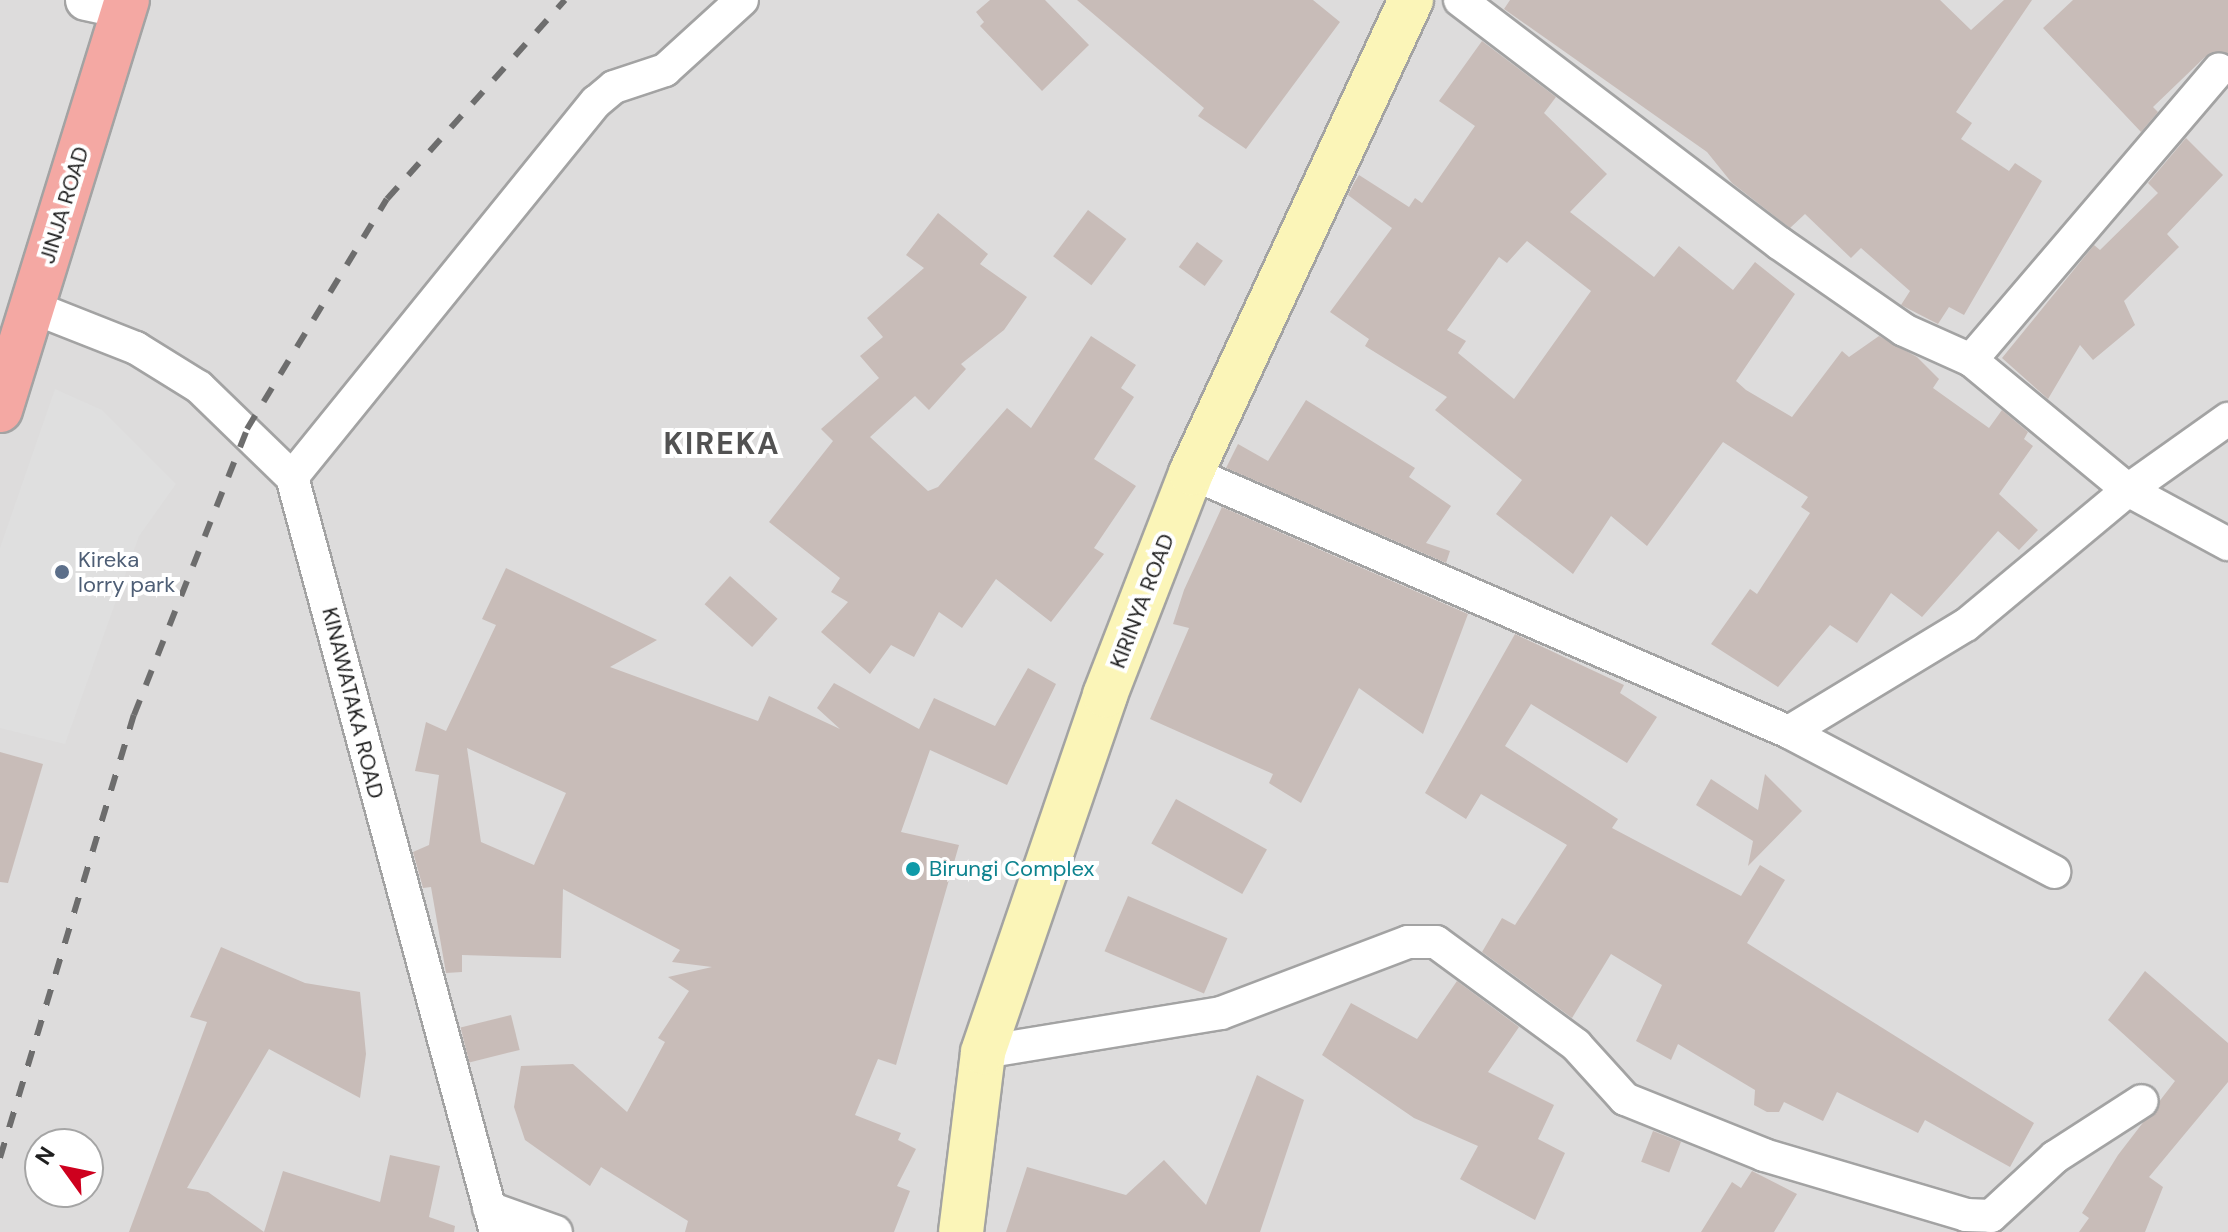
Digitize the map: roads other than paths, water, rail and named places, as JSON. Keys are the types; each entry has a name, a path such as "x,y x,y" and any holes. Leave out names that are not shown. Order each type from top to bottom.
{"highway":[{"name":"JINJA ROAD","path":"0,410 32,307 113,3"}],"main road":[{"name":"KIRINYA ROAD","path":"961,1232 983,1052 1105,695 1191,473 1411,0"}],"street":[{"path":"32,307 136,348 199,387 292,477 596,102 628,80 665,70 742,0"},
{"path":"1460,0 1779,243 1904,330 1971,360 2128,490 2228,544"},
{"path":"1971,360 2219,70"},
{"path":"1789,732 1966,625 2128,490 2228,419"},
{"path":"1191,473 1789,732 2054,872"},
{"name":"KINAWATAKA ROAD","path":"292,477 492,1220"},
{"path":"983,1052 1221,1013 1408,942 1436,942 1576,1045 1625,1099 1764,1155 1966,1215 1991,1216 2055,1157 2142,1101"},
{"path":"492,1220 556,1232"}],"railway":[{"path":"0,1158 134,715 247,429 387,199 565,0"}],"place":[{"name":"Kireka lorry park","path":"62,572"},
{"name":"Birungi Complex","path":"913,869"}],"district":[{"name":"KIREKA","path":"722,444"}]}
